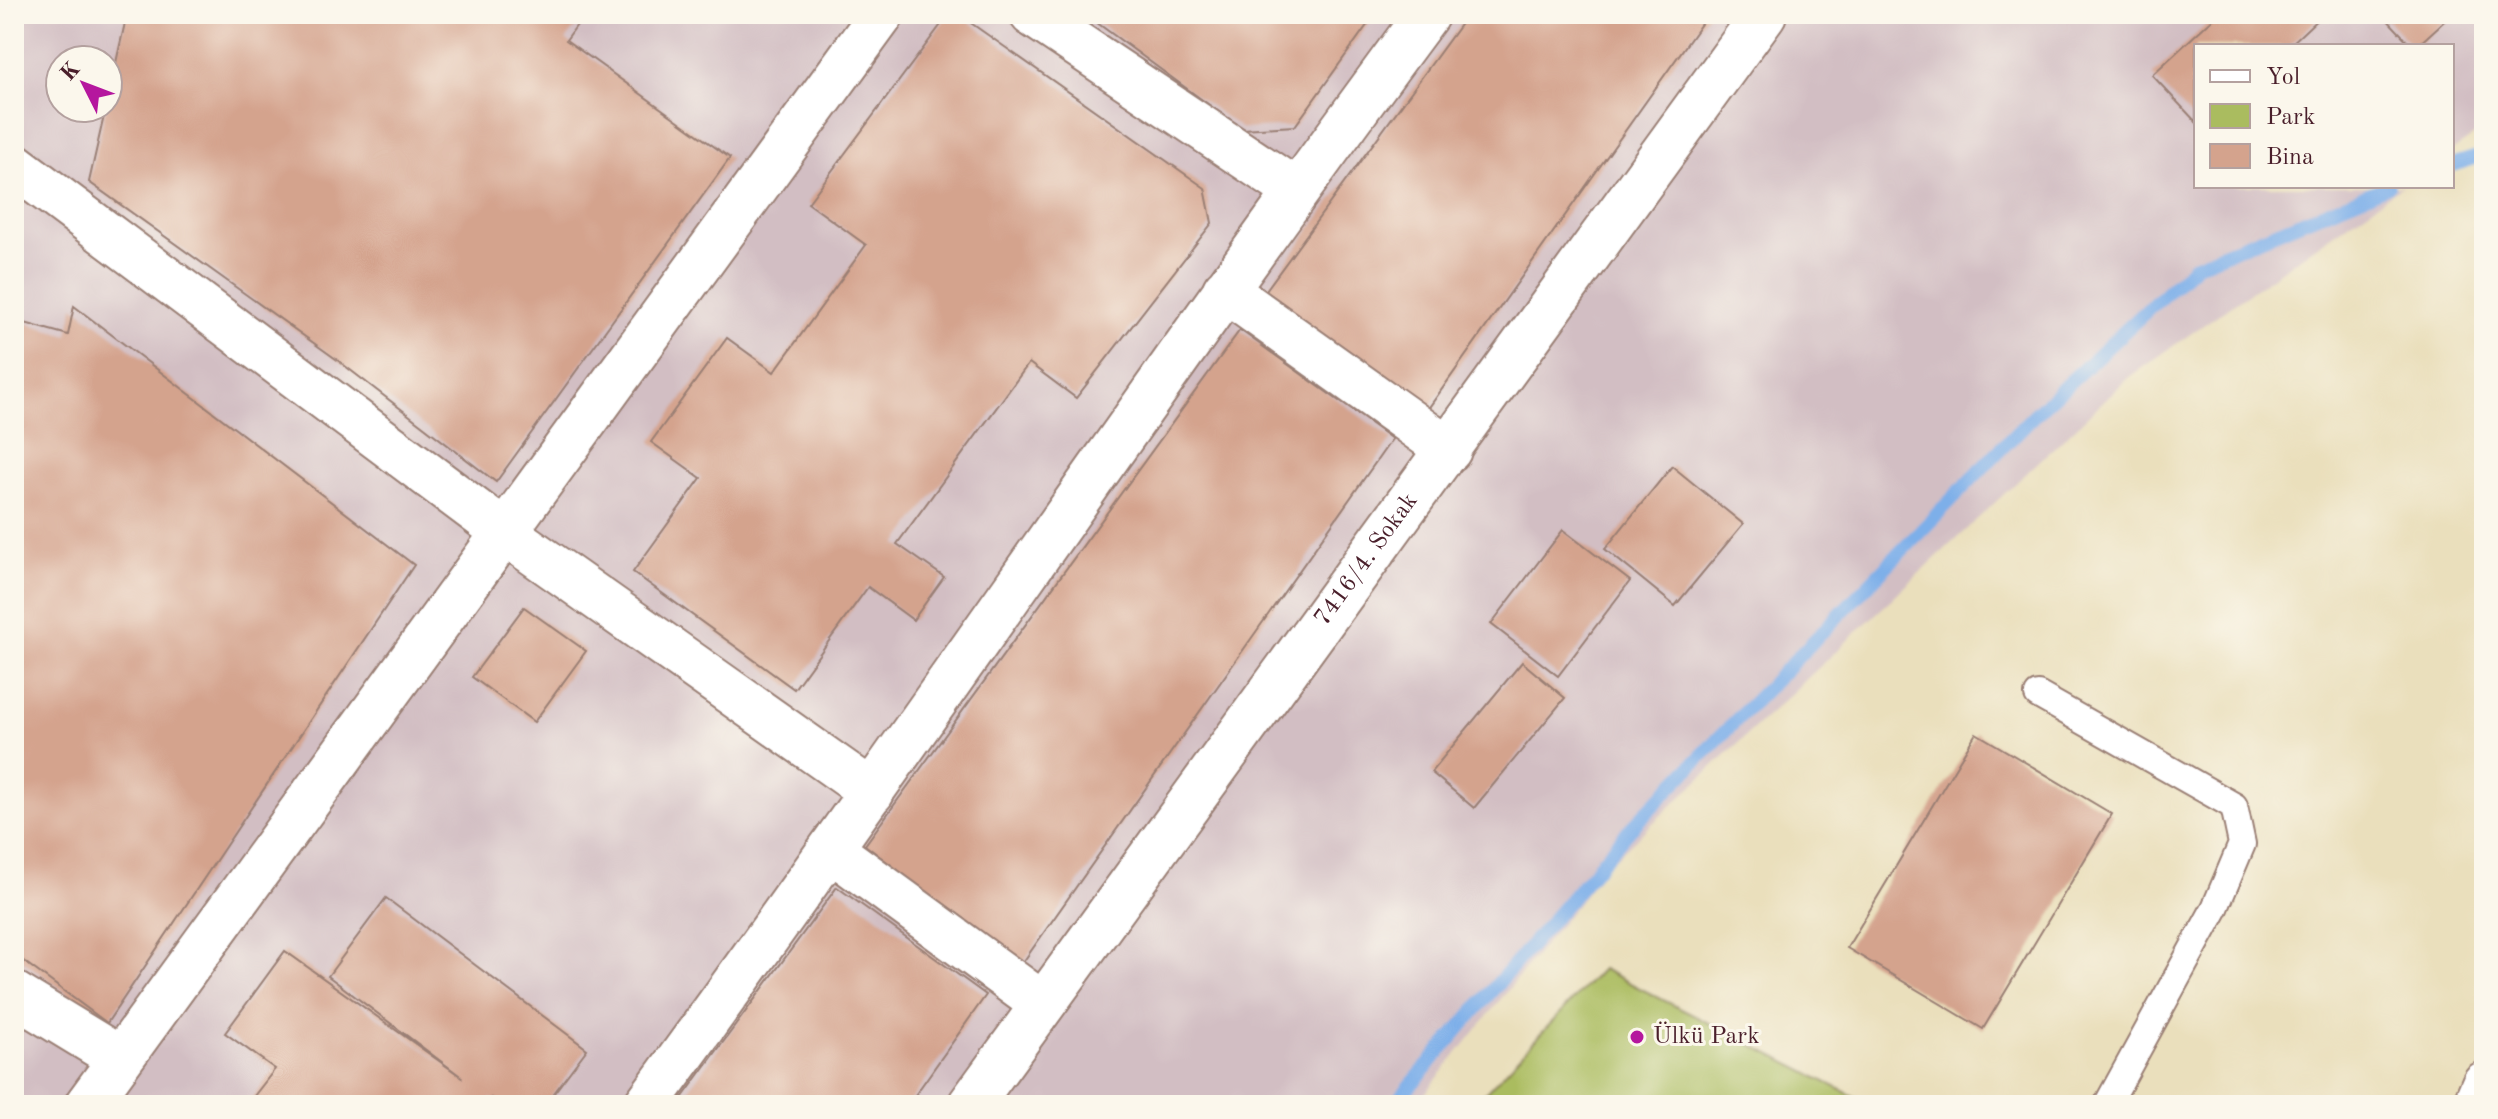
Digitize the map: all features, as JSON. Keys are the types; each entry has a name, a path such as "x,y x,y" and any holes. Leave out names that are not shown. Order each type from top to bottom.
{"street":[{"path":"87,1105 882,14"},
{"path":"1032,14 1296,191"},
{"path":"646,1105 833,851 1225,290 1427,14"},
{"name":"7416/4. Sokak","path":"970,1105 1041,1003 1449,450 1764,14"},
{"path":"14,165 504,532 872,792"},
{"path":"1225,290 1449,450"},
{"path":"833,851 1041,1003"},
{"path":"14,994 119,1058"},
{"path":"2475,1105 2484,1084"}],"lane":[{"path":"2038,695 2234,806 2242,844 2215,908 2107,1105"}],"shaded area":[{"path":"14,14 2484,14 2484,129 2454,150 2454,44 2194,44 2194,188 2399,188 2129,377 1608,865 1416,1105 14,1105"}],"green space":[{"name":"Ülkü Park","path":"1602,969 1871,1105 1474,1105"}],"building":[{"path":"127,14 585,14 566,40 730,158 496,482 336,359 89,182 102,124 124,124 124,44 120,44"},
{"path":"949,14 958,14 1205,188 1212,223 1076,398 1029,363 897,544 944,577 913,620 868,587 794,689 633,572 701,478 651,442 727,338 774,372 866,245 808,203"},
{"path":"1085,14 1375,14 1295,126 1242,129"},
{"path":"1468,14 1708,14 1425,413 1261,297"},
{"path":"2218,14 2323,14 2291,44 2194,44 2194,120 2152,75"},
{"path":"2382,14 2452,14 2419,44 2410,44"},
{"path":"74,306 414,565 107,1023 14,954 14,320 68,335"},
{"path":"1240,330 1392,439 1021,965 865,845"},
{"path":"1672,466 1743,524 1675,606 1605,549"},
{"path":"1563,530 1630,581 1558,676 1491,624"},
{"path":"524,607 586,651 534,722 472,677"},
{"path":"1522,662 1565,698 1474,808 1431,772"},
{"path":"1976,733 2112,814 1983,1029 1847,948"},
{"path":"837,887 986,995 908,1105 677,1105"},
{"path":"386,898 587,1049 545,1105 500,1105 491,1098 486,1105 247,1105 275,1069 225,1033 285,951 463,1078 328,976"}],"waterway":[{"path":"2454,164 2484,155"},
{"path":"1394,1105 1631,828 2035,414 2196,265 2383,188"}],"place":[{"name":"Ülkü Park","path":"1637,1037"}]}
